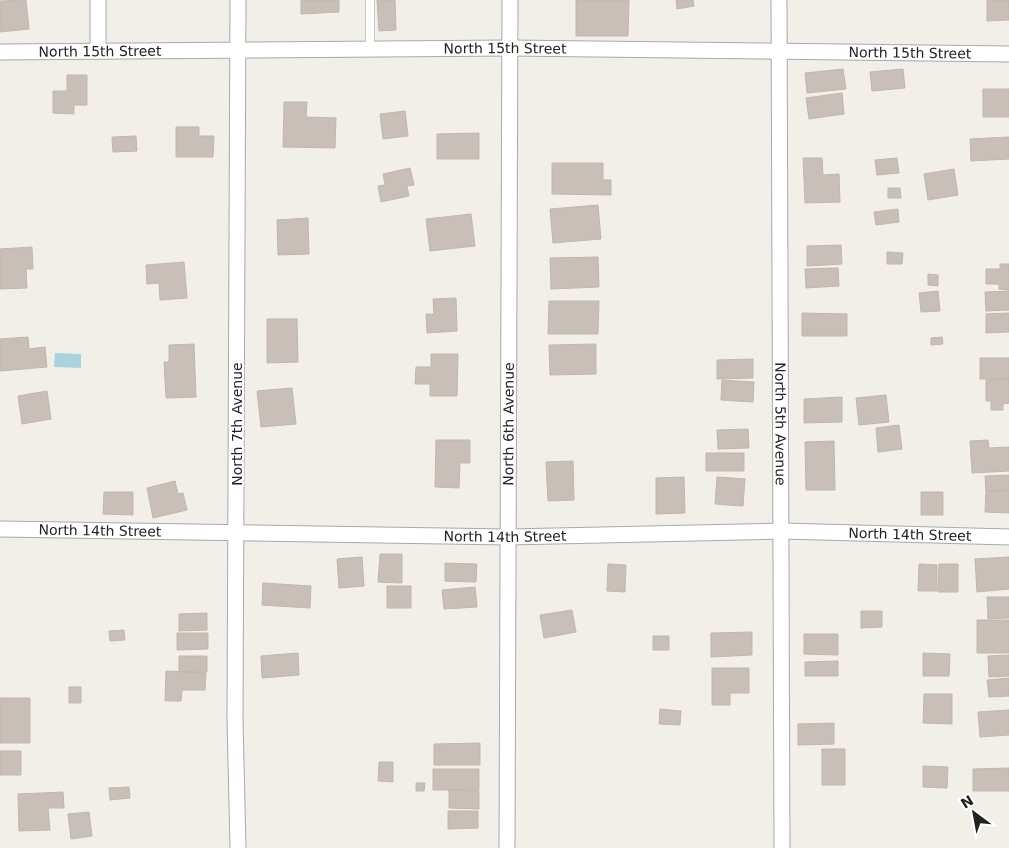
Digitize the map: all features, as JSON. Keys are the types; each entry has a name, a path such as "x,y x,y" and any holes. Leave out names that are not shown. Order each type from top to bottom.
{"street":[{"path":"98,0 98,51"},
{"name":"North 7th Avenue","path":"238,0 235,719 238,848"},
{"name":"North 6th Avenue","path":"508,848 510,0"},
{"name":"North 5th Avenue","path":"779,0 782,848"},
{"name":"North 15th Street","path":"0,52 510,48 1009,54"},
{"name":"North 14th Street","path":"0,529 237,531 508,537 782,531 1009,537"}],"lane":[{"path":"370,0 370,48"}],"water":[{"path":"55,353 81,354 81,368 54,367"}],"building":[{"path":"26,0 29,29 0,32 0,1"},
{"path":"301,0 339,0 339,12 301,14"},
{"path":"377,0 395,0 396,30 379,31"},
{"path":"576,0 629,0 628,36 576,36"},
{"path":"676,0 693,0 694,6 677,9"},
{"path":"987,0 1009,0 1009,20 987,21"},
{"path":"843,69 846,89 807,93 805,73"},
{"path":"903,69 905,88 872,91 870,72"},
{"path":"67,75 87,75 87,105 74,105 74,114 53,113 53,91 67,91"},
{"path":"983,89 1009,89 1009,117 983,117"},
{"path":"842,93 844,114 809,119 806,98"},
{"path":"284,102 307,102 306,117 336,118 335,148 283,147"},
{"path":"405,111 408,136 383,139 380,114"},
{"path":"176,127 199,127 199,136 214,136 213,157 176,157"},
{"path":"479,133 479,159 437,159 437,134"},
{"path":"136,136 137,151 113,152 112,137"},
{"path":"1009,137 1009,159 971,161 970,139"},
{"path":"803,158 822,158 823,175 839,174 840,202 805,203"},
{"path":"897,158 899,173 877,175 875,160"},
{"path":"552,163 603,163 603,180 611,180 611,195 552,194"},
{"path":"410,168 414,185 407,186 409,196 381,202 378,186 385,185 383,174"},
{"path":"954,169 958,195 928,200 924,174"},
{"path":"888,188 900,188 901,198 888,198"},
{"path":"598,205 601,239 553,243 550,209"},
{"path":"898,209 899,222 876,225 874,212"},
{"path":"471,214 475,246 430,251 426,219"},
{"path":"308,218 309,254 278,255 277,220"},
{"path":"841,245 842,264 807,266 807,246"},
{"path":"32,247 33,269 26,269 27,288 0,289 0,249"},
{"path":"887,252 903,253 902,264 887,264"},
{"path":"598,257 599,287 551,289 550,258"},
{"path":"184,262 187,298 160,300 159,283 147,284 146,265"},
{"path":"1000,264 1009,264 1009,290 999,289 999,284 986,284 986,269 1000,269"},
{"path":"838,268 839,286 806,288 805,269"},
{"path":"928,274 938,275 938,286 928,285"},
{"path":"938,291 940,311 921,312 919,293"},
{"path":"1009,291 1009,310 986,311 985,292"},
{"path":"456,298 457,331 427,333 426,314 434,314 433,299"},
{"path":"549,301 599,301 598,334 548,334"},
{"path":"802,313 847,314 847,336 802,336"},
{"path":"1009,313 1009,332 986,333 986,314"},
{"path":"267,319 297,319 298,362 267,363"},
{"path":"28,337 29,349 45,347 47,367 0,371 0,339"},
{"path":"942,337 943,344 931,345 931,338"},
{"path":"194,344 196,397 166,398 164,362 169,362 169,345"},
{"path":"596,344 596,374 550,375 549,345"},
{"path":"431,354 458,354 457,396 430,396 430,384 415,384 416,367 431,367"},
{"path":"980,358 1009,358 1009,379 980,379"},
{"path":"753,359 753,378 717,379 717,360"},
{"path":"1009,379 1009,403 1003,404 1003,410 991,410 991,401 986,401 986,380"},
{"path":"722,380 754,382 753,402 721,400"},
{"path":"292,388 296,424 261,427 257,391"},
{"path":"47,391 51,419 22,424 18,396"},
{"path":"886,395 889,422 859,425 856,398"},
{"path":"842,397 842,422 804,423 804,399"},
{"path":"899,425 902,449 878,452 876,428"},
{"path":"748,429 749,448 718,449 717,430"},
{"path":"436,440 470,440 470,463 460,463 459,488 435,487"},
{"path":"988,440 989,448 1009,447 1009,471 972,473 970,441"},
{"path":"834,441 835,490 806,490 805,442"},
{"path":"706,453 744,453 744,471 706,471"},
{"path":"573,461 574,500 548,501 546,462"},
{"path":"1009,475 1009,490 986,491 985,476"},
{"path":"684,477 685,513 656,514 656,478"},
{"path":"717,477 745,479 743,506 715,504"},
{"path":"175,481 178,494 183,493 187,510 153,518 147,488"},
{"path":"986,491 1009,491 1009,513 985,512"},
{"path":"104,492 133,492 133,515 103,514"},
{"path":"921,492 943,492 943,515 921,515"},
{"path":"380,554 402,554 402,583 378,582"},
{"path":"362,557 364,586 339,588 337,559"},
{"path":"1009,557 1009,589 977,592 975,559"},
{"path":"445,563 477,564 476,582 445,581"},
{"path":"608,564 626,565 625,592 607,591"},
{"path":"919,564 937,565 937,591 918,591"},
{"path":"939,564 958,564 958,592 938,592"},
{"path":"263,583 311,586 310,608 262,605"},
{"path":"387,586 411,586 411,608 387,608"},
{"path":"475,587 477,607 444,609 442,590"},
{"path":"987,597 1009,597 1009,618 988,619"},
{"path":"572,610 576,632 544,638 540,615"},
{"path":"861,611 882,611 882,627 861,628"},
{"path":"207,613 207,630 179,631 179,614"},
{"path":"977,620 1009,620 1009,653 977,653"},
{"path":"124,630 125,640 110,641 109,631"},
{"path":"752,632 752,655 711,657 711,633"},
{"path":"177,633 208,633 208,649 177,650"},
{"path":"804,634 838,634 838,655 804,654"},
{"path":"653,636 669,636 669,650 653,650"},
{"path":"298,653 299,675 262,678 261,656"},
{"path":"923,653 950,654 949,676 923,676"},
{"path":"1009,655 1009,676 989,677 988,656"},
{"path":"179,656 207,656 207,672 179,672"},
{"path":"838,661 838,676 805,676 805,662"},
{"path":"712,668 749,668 749,693 730,693 730,705 712,705"},
{"path":"166,671 206,673 205,690 182,690 181,701 165,701"},
{"path":"1009,678 1009,696 989,697 987,680"},
{"path":"69,687 81,687 81,703 69,703"},
{"path":"924,694 952,694 952,724 923,723"},
{"path":"0,698 30,698 30,743 0,743"},
{"path":"660,709 681,711 680,725 659,724"},
{"path":"1009,710 1009,735 980,737 978,712"},
{"path":"834,723 834,744 798,745 798,724"},
{"path":"480,743 480,765 434,765 434,744"},
{"path":"822,749 845,749 845,785 822,785"},
{"path":"0,751 21,751 21,775 0,775"},
{"path":"379,762 393,762 393,782 378,781"},
{"path":"923,766 948,767 947,788 923,787"},
{"path":"1009,768 1009,791 973,791 973,769"},
{"path":"433,769 479,769 479,790 433,790"},
{"path":"416,783 425,783 424,791 416,791"},
{"path":"129,787 130,798 110,800 109,788"},
{"path":"449,790 479,791 479,809 449,808"},
{"path":"63,792 64,808 48,808 50,830 19,831 18,794"},
{"path":"448,811 478,811 478,828 448,829"},
{"path":"89,812 92,836 71,839 68,814"}]}
